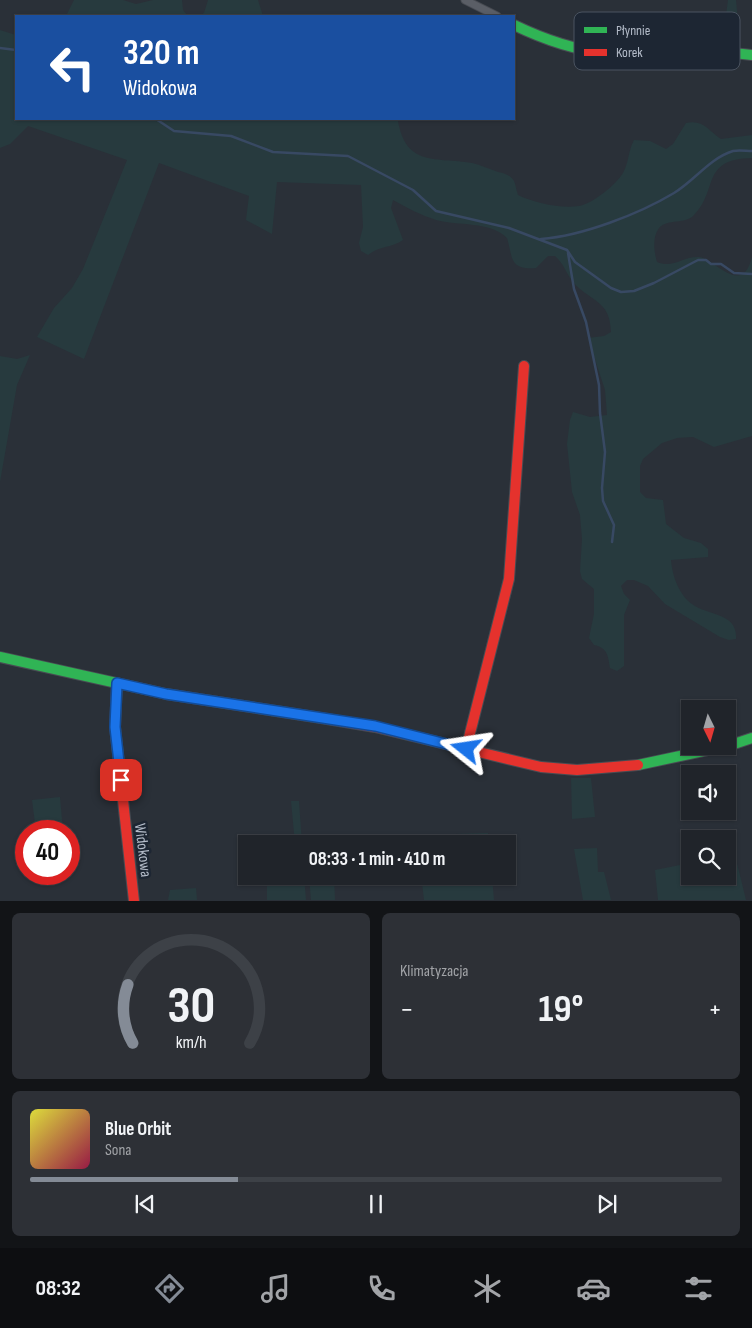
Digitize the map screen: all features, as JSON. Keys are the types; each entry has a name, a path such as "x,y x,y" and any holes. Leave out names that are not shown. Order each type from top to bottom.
{"street":[{"path":"465,0 495,15"},
{"path":"515,26 527,32 574,46"},
{"path":"466,749 508,579 524,366"},
{"path":"0,657 166,694 375,726 541,767 577,770 659,762 689,755"},
{"name":"Widokowa","path":"117,683 115,727 134,900"},
{"path":"736,743 752,738"}],"green space":[{"path":"74,0 123,0 136,4 153,0 182,0 183,10 187,15 66,15"},
{"path":"208,0 258,0 263,15 200,15 204,13"},
{"path":"728,0 736,0 737,12 726,12"},
{"path":"0,30 15,35 15,120 396,120 398,121 402,136 415,153 435,159 472,163 504,174 511,177 514,181 518,195 540,203 556,206 579,206 597,198 609,188 623,173 634,140 650,141 666,149 673,144 686,123 692,122 705,126 721,139 752,135 752,158 736,160 725,164 717,170 702,205 694,215 686,220 667,223 659,228 655,236 654,245 657,262 668,264 699,257 727,273 735,275 742,274 747,269 752,257 752,436 714,447 693,437 677,438 662,443 643,459 640,466 640,492 646,498 663,500 666,524 684,538 701,543 708,549 708,557 671,560 673,572 680,590 687,600 698,608 727,619 735,630 736,639 729,640 720,637 665,604 648,586 634,580 627,580 621,586 624,594 630,600 624,615 624,666 617,671 610,668 605,650 594,645 589,638 594,614 594,589 582,579 580,571 582,539 580,515 572,492 567,444 573,412 590,417 607,415 605,390 588,338 604,336 611,332 610,321 603,307 579,289 555,256 548,256 536,268 521,267 517,265 512,257 507,238 500,233 483,226 436,220 393,200 391,208 403,240 368,255 361,251 359,243 363,227 361,185 277,182 272,234 246,220 249,196 159,163 84,359 37,337 54,308 72,288 83,269 127,160 28,126 10,144 0,148"},
{"path":"30,355 17,385 0,482 0,356 17,359"},
{"path":"571,778 591,778 595,817 572,819"},
{"path":"60,797 62,820 35,820 32,800"},
{"path":"291,801 299,801 301,835 294,835"},
{"path":"488,833 488,835 455,835"},
{"path":"597,848 598,872 604,872 611,900 583,900 574,849"},
{"path":"736,859 746,900 658,900 655,870 681,865 681,885 736,885"},
{"path":"267,885 305,885 306,900 267,900"},
{"path":"310,885 334,885 335,900 311,900"},
{"path":"422,885 493,885 494,900 424,900"},
{"path":"196,888 197,900 168,900 170,890"}],"waterway":[{"path":"0,48 15,50"},
{"path":"158,120 174,131 231,136 273,152 348,156 413,190 436,211 509,228 567,250 575,262 611,288 621,292 634,291 654,283 698,260 706,260 711,264 721,264 734,273 752,274"},
{"path":"541,239 592,229 644,209 674,193 709,164 725,154 733,151 752,151"},
{"path":"568,253 574,289 586,322 599,385 600,413 605,452 602,488 603,501 614,525 612,542"}],"traffic: fast":[{"path":"515,25 536,35 574,47"},
{"path":"740,54 752,55"},
{"path":"0,657 166,694 321,718"},
{"path":"736,743 752,738"},
{"path":"638,765 685,755"}],"traffic: jam":[{"path":"466,749 509,579 524,366"},
{"path":"117,683 115,727 134,901"},
{"path":"321,718 375,727 541,767 577,770 638,765"}],"route":[{"path":"121,780 115,727 117,683 166,694 375,726 466,749"}]}
